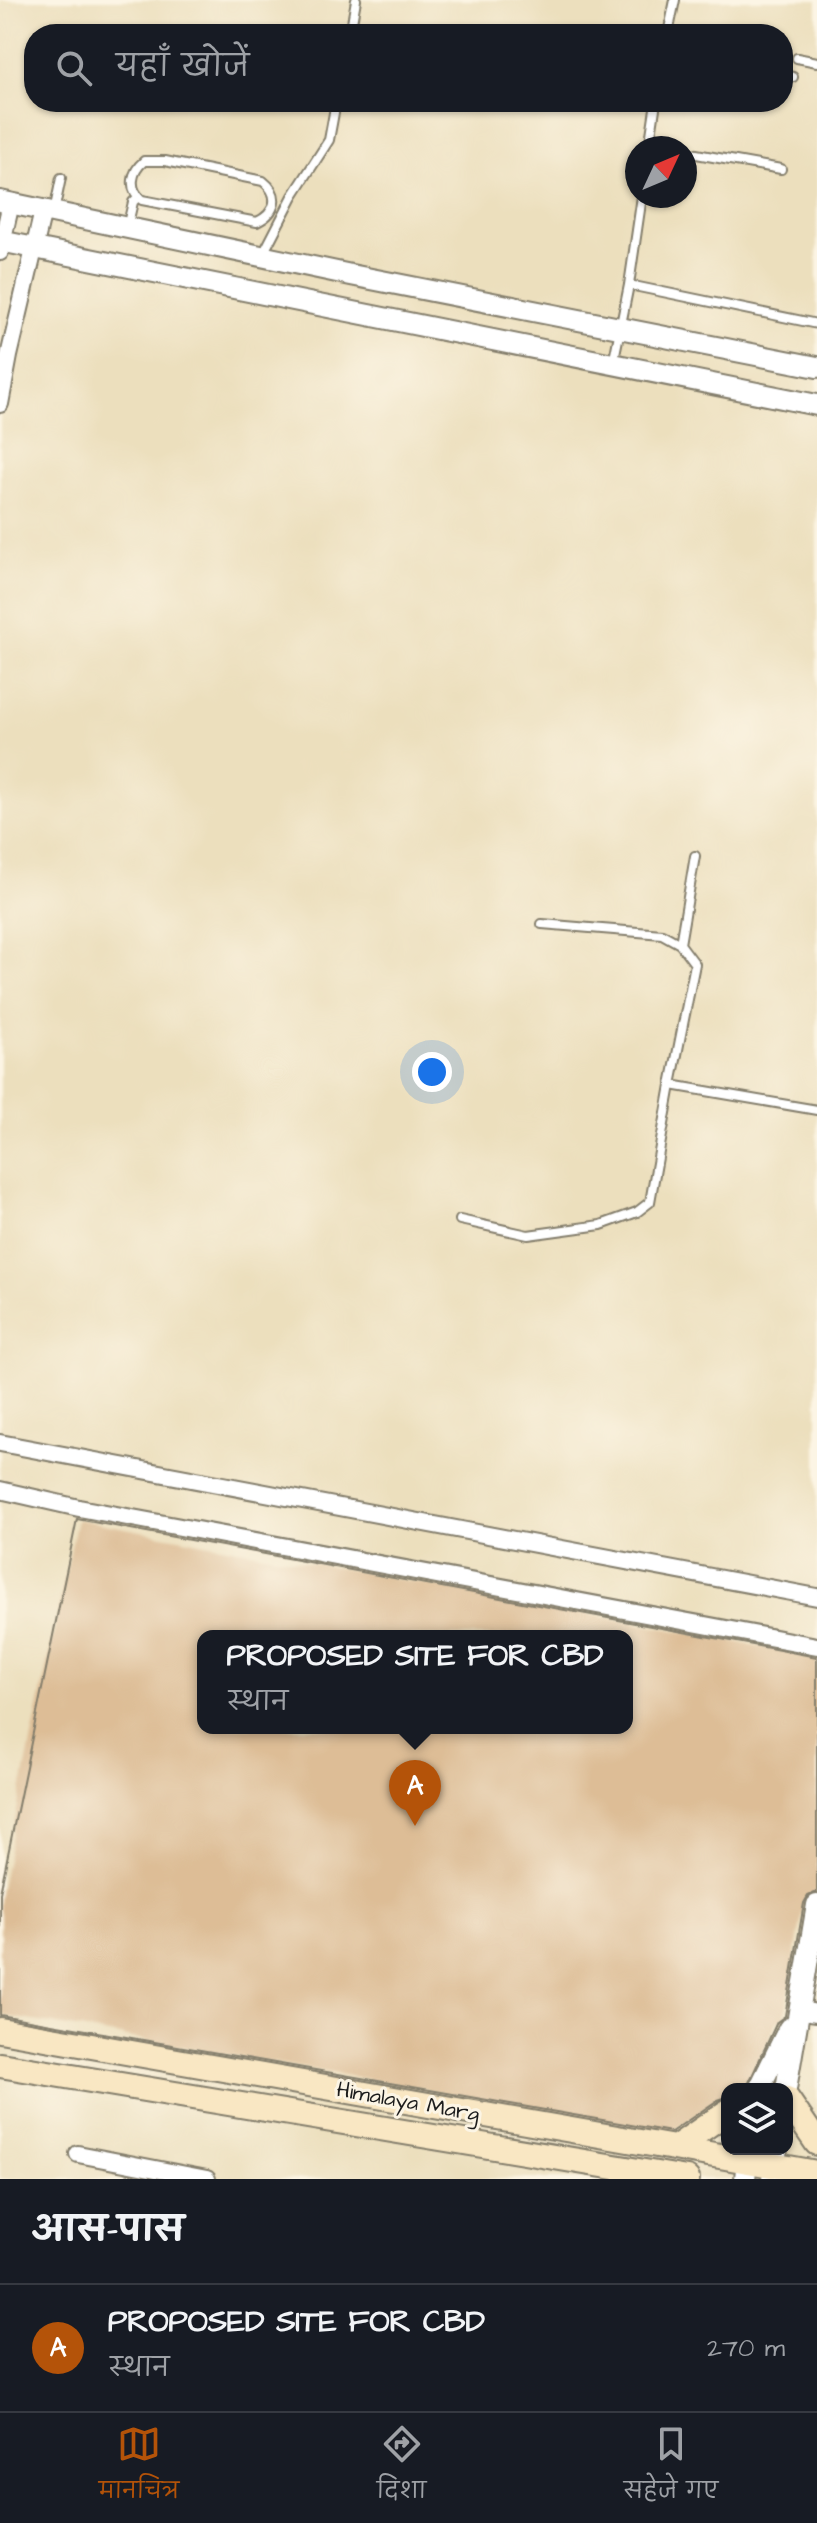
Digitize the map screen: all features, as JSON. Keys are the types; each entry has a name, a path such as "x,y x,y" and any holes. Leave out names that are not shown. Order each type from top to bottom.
{"main road":[{"name":"Himalaya Marg","path":"0,2030 817,2173"},
{"name":"Himalaya Marg","path":"0,2065 687,2179"},
{"path":"793,2108 817,2143"},
{"path":"675,2148 721,2116"}],"street":[{"path":"817,367 6,202 1,245 34,249 817,405"},
{"path":"0,404 34,249 48,212"},
{"path":"0,1443 817,1597"},
{"path":"0,1490 79,1508 817,1646"},
{"path":"788,2083 808,2012 817,1905"},
{"path":"763,2083 808,2012"},
{"path":"78,2154 207,2179"}],"lane":[{"path":"352,24 356,0"},
{"path":"670,24 675,0"},
{"path":"797,58 817,62"},
{"path":"262,256 293,196 329,140 334,112"},
{"path":"651,136 654,112"},
{"path":"697,154 781,169"},
{"path":"144,161 165,161 263,181 275,195 271,214 257,222 138,197 133,188 134,173 144,161"},
{"path":"48,212 61,178"},
{"path":"127,229 133,202 138,197"},
{"path":"613,365 640,208"},
{"path":"629,285 817,324"},
{"path":"680,944 695,856"},
{"path":"460,1220 528,1235 601,1225 637,1212 650,1202 695,964 680,944 662,934 542,924"},
{"path":"671,1085 817,1110"}],"building":[{"path":"77,1519 817,1657 817,1892 808,1896 804,1903 785,2016 777,2022 749,2083 721,2083 721,2099 671,2132 0,2015 0,1893"}],"place":[{"name":"PROPOSED SITE FOR CBD","path":"415,1826"}]}
